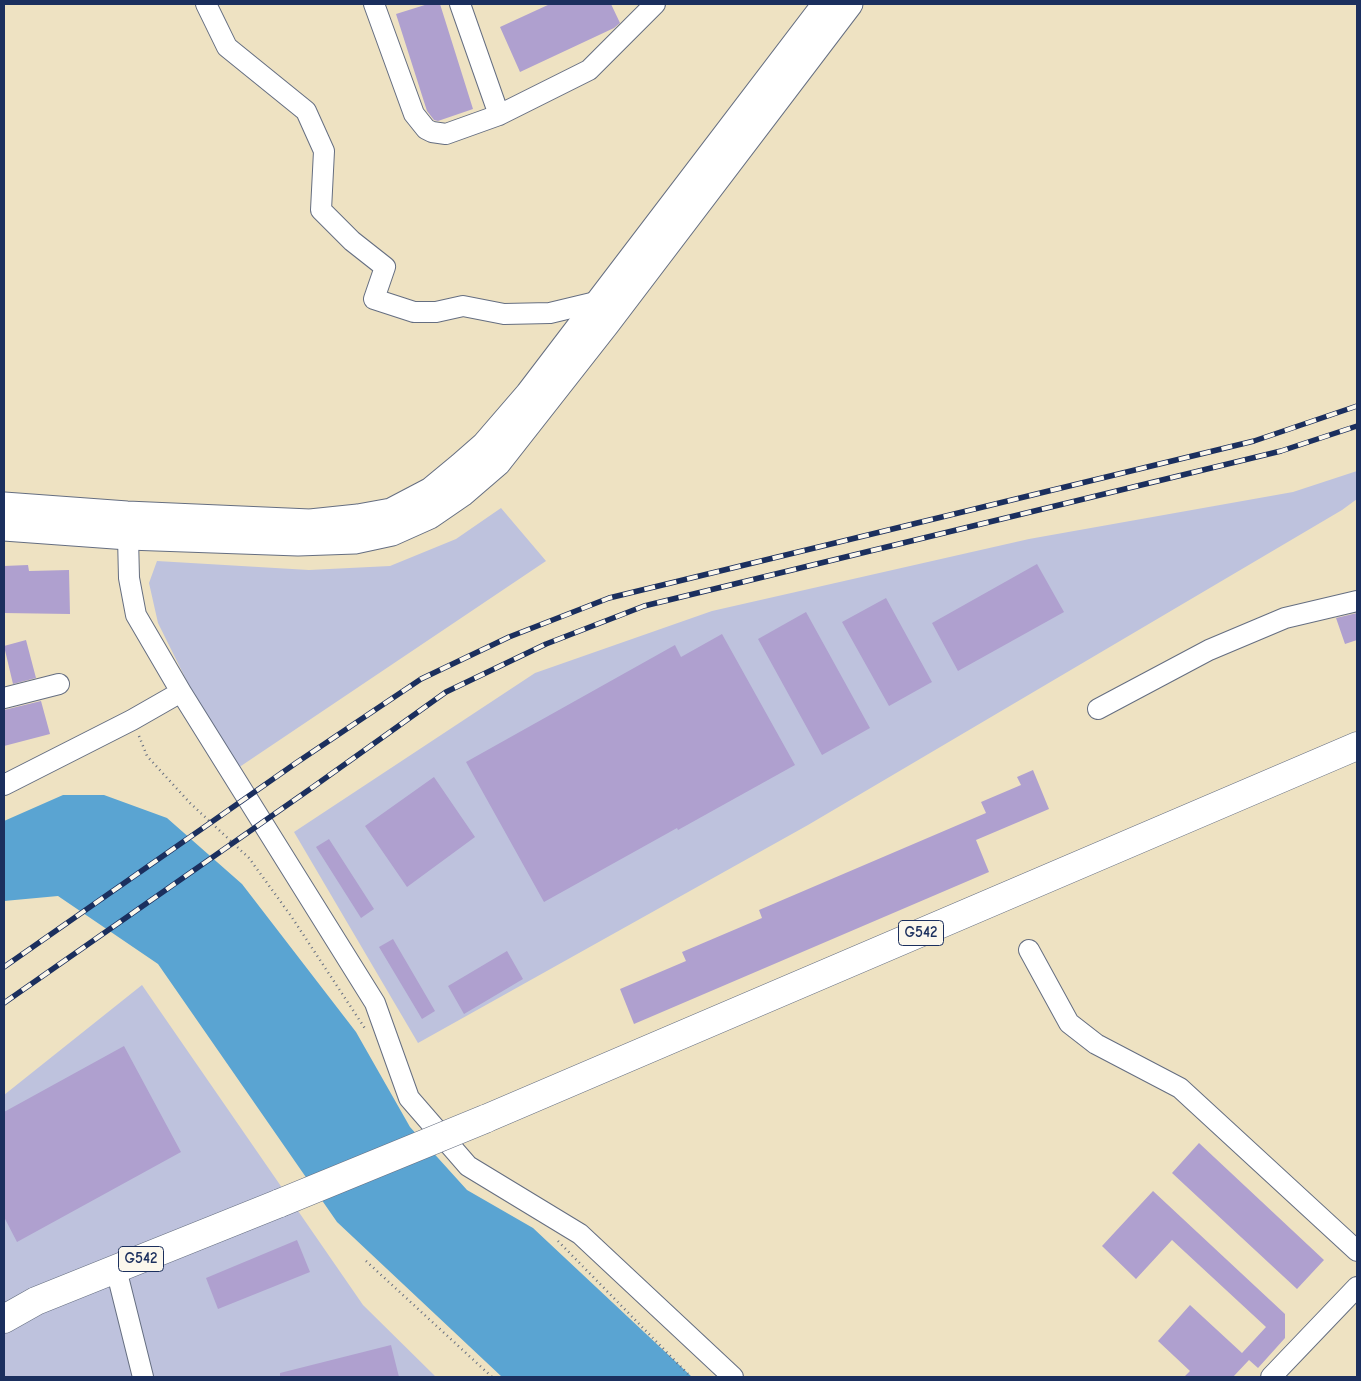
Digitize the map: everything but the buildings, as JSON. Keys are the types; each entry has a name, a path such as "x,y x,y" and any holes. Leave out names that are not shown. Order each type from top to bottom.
{"highway":[{"name":"G542","path":"4,1319 36,1301 485,1119 1357,746"},
{"name":"G542","path":"4,1308 32,1293 112,1260 280,1203"}],"main road":[{"path":"4,505 126,514 310,522 392,511 431,490 484,445 528,394 824,4"},
{"path":"4,528 128,537 298,543 355,541 392,533 430,516 462,494 498,463 607,324 850,4"}],"street":[{"path":"206,4 227,47 306,111 324,151 320,210 352,241 385,267 374,299 414,312 436,312 463,306 504,314 550,313 600,301"},
{"path":"374,4 414,114 421,124 432,132 446,134 499,115 589,70 655,4"},
{"path":"460,4 499,115"},
{"path":"128,537 129,578 136,615 181,692 375,1003 409,1098 468,1166 580,1234 733,1377"},
{"path":"1098,709 1209,650 1285,618 1357,601"},
{"path":"4,698 59,684"},
{"path":"4,786 132,720 181,692"},
{"path":"1028,950 1069,1023 1096,1044 1180,1088 1357,1251"},
{"path":"116,1269 143,1377"},
{"path":"1271,1377 1357,1287"}],"path":[{"path":"132,720 147,756 190,803 249,858 291,916 371,1038"},
{"path":"557,1240 692,1377"},
{"path":"366,1261 492,1377"}],"shaded area":[{"path":"1357,471 1357,499 1342,510 808,825 418,1043 294,832 535,673 712,611 1029,539 1293,492"},
{"path":"501,508 546,561 232,772 158,623 149,583 157,561 309,570 390,566 456,539"},
{"path":"142,985 363,1305 436,1377 4,1377 4,1095"}],"water":[{"path":"63,795 104,795 167,818 242,884 356,1032 410,1127 467,1190 533,1228 692,1377 502,1377 337,1222 158,964 58,896 4,901 4,821"}],"railway":[{"path":"4,967 296,763 421,679 509,637 609,598 1254,441 1357,406"},
{"path":"4,1003 446,692 546,644 644,606 1281,451 1357,426"}]}
